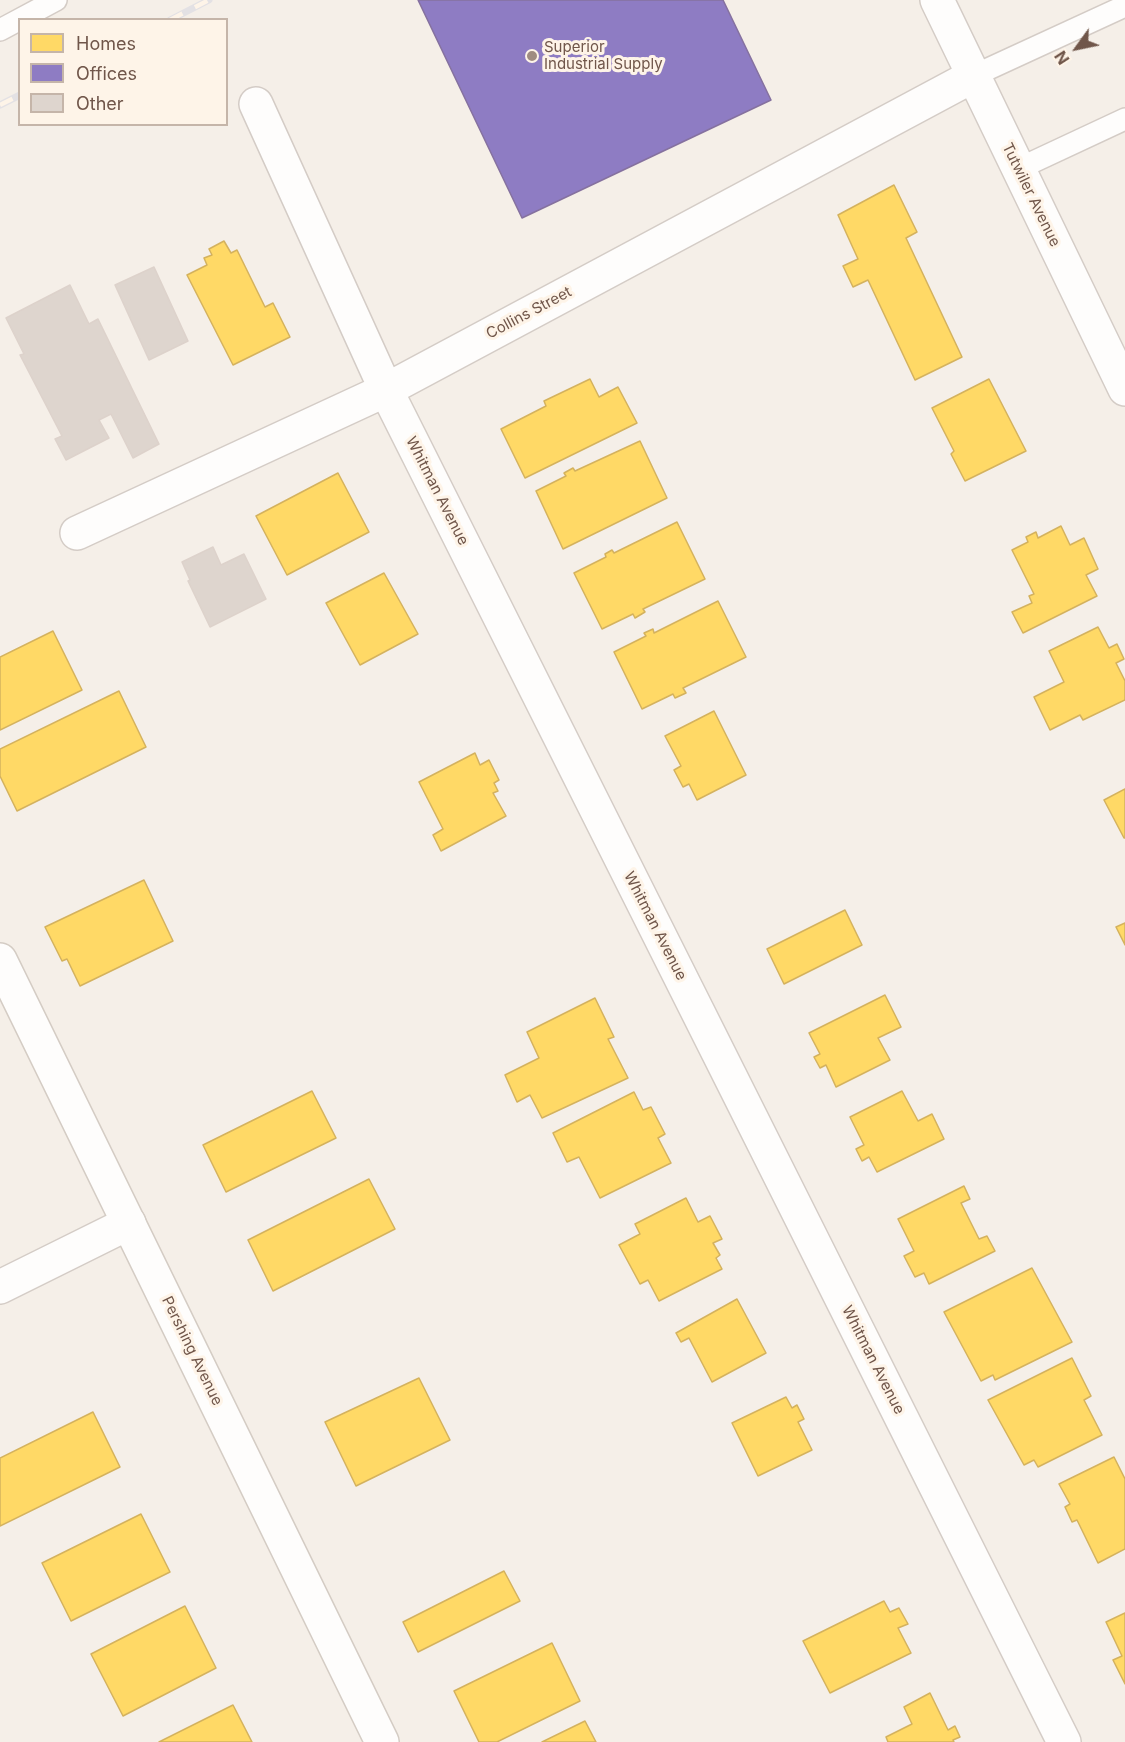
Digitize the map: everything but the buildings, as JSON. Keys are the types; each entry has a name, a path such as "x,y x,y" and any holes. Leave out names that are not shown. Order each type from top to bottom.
{"street":[{"name":"Tutwiler Avenue","path":"937,0 1125,389"},
{"name":"Collins Street","path":"77,532 386,390 973,76"},
{"name":"Whitman Avenue","path":"256,104 386,390 1064,1742"},
{"name":"Pershing Avenue","path":"0,960 382,1742"},
{"path":"0,1287 129,1223"}],"lane":[{"path":"22,18 56,0"},
{"path":"973,76 1125,6"},
{"path":"0,30 18,20"},
{"path":"1018,169 1125,119"}],"railway":[{"path":"174,18 209,0"},
{"path":"0,105 18,96"}],"place":[{"name":"Superior Industrial Supply","path":"532,56"}]}
